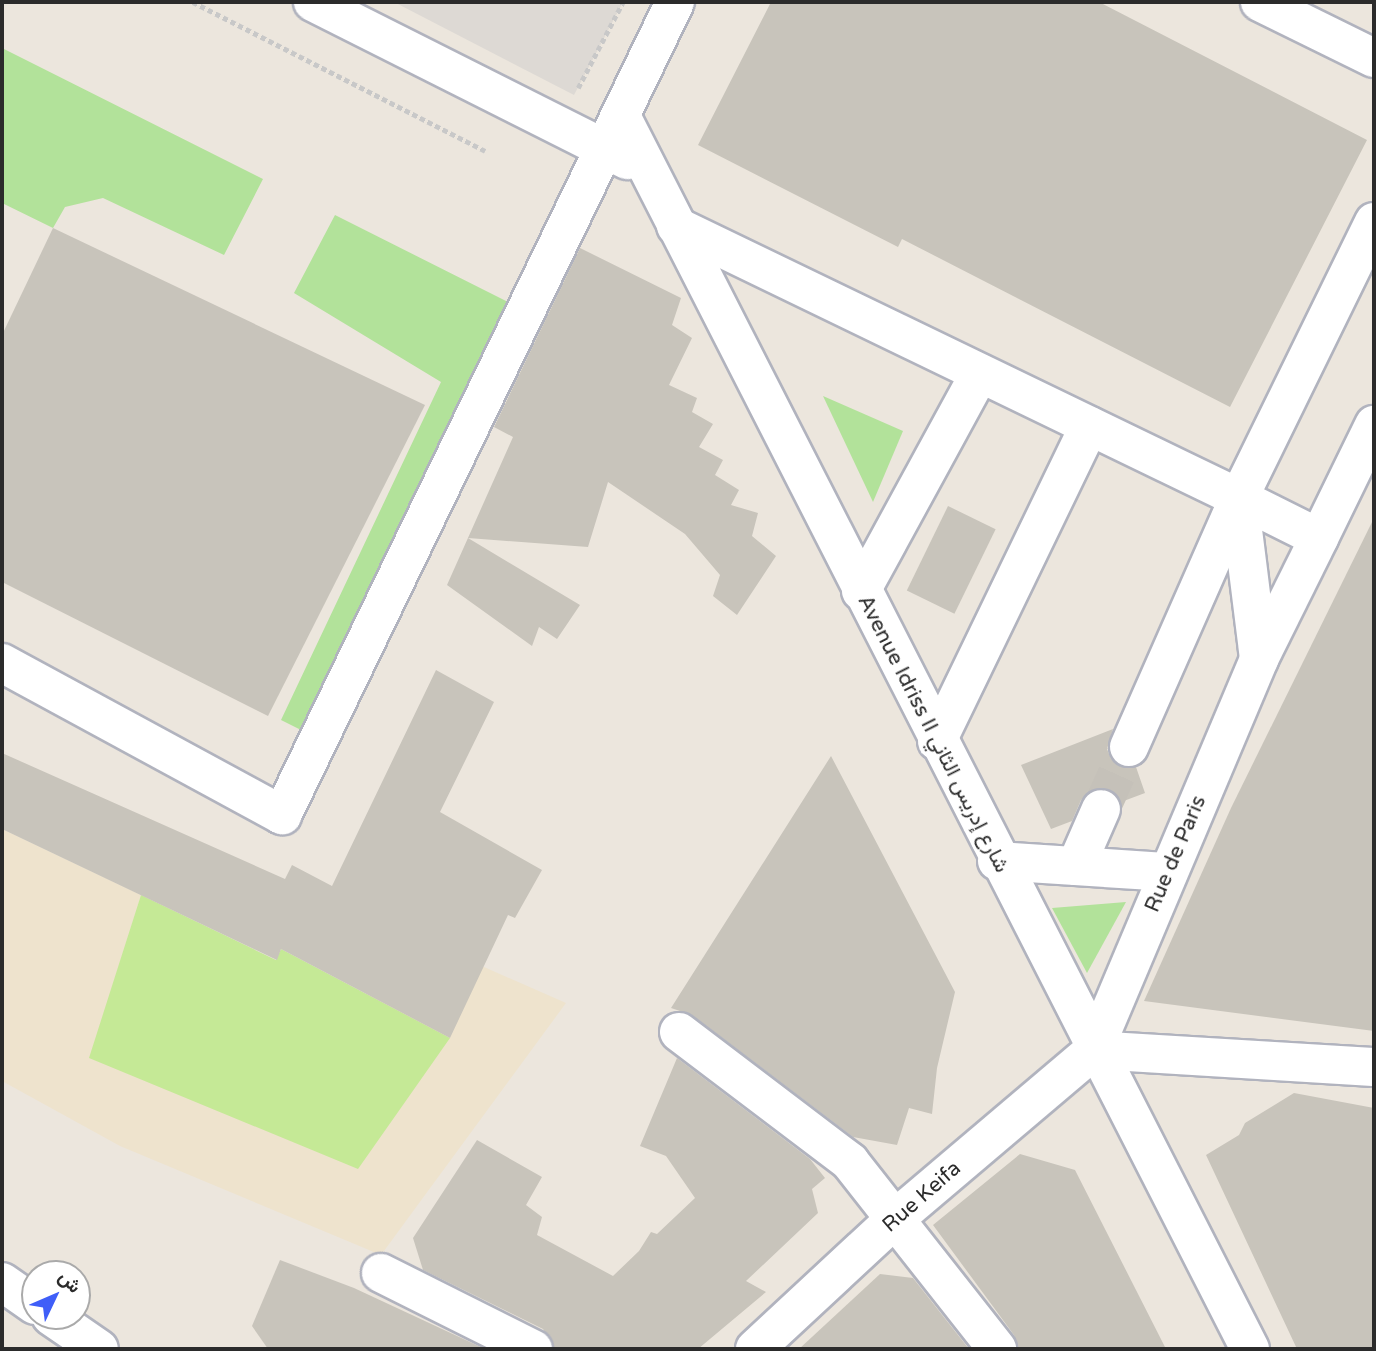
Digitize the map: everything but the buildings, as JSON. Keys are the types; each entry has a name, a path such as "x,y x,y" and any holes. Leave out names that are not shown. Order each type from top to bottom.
{"street":[{"path":"313,2 613,132"},
{"path":"2,663 282,815 675,2"},
{"path":"1260,2 1374,58"},
{"name":"Avenue Idriss II شارع إدريس الثاني","path":"613,132 647,169 1094,1050 1250,1349"},
{"path":"1129,747 1239,498 1374,222"},
{"path":"676,226 1319,538"},
{"path":"861,590 980,373"},
{"name":"Rue de Paris","path":"1094,1050 1259,659 1374,425"},
{"path":"937,741 1089,426"},
{"path":"1239,498 1259,659"},
{"path":"1076,866 1101,809"},
{"path":"997,860 1168,872"},
{"path":"679,1032 850,1162 997,1349"},
{"path":"1094,1050 1374,1067"},
{"name":"Rue Keifa","path":"755,1349 896,1218 1094,1050"},
{"path":"381,1273 533,1349"},
{"path":"2,1282 21,1295"},
{"path":"71,1330 99,1349"}],"path":[{"path":"193,2 485,151"},
{"path":"574,95 623,2"}],"shaded area":[{"path":"394,2 623,2 574,95"},
{"path":"2,829 141,895 90,1058 484,967 566,1003 381,1255 120,1146 2,1081"}],"green space":[{"path":"2,48 263,179 224,255 103,198 65,207 53,228 2,203"},
{"path":"335,215 510,303 301,730 281,720 441,382 294,293"},
{"path":"823,396 903,431 873,502"},
{"path":"141,895 276,960 281,949 450,1038 358,1169 89,1058"},
{"path":"1126,902 1087,973 1052,908"}],"tunnel":[{"path":"1101,809 1129,747"}]}
